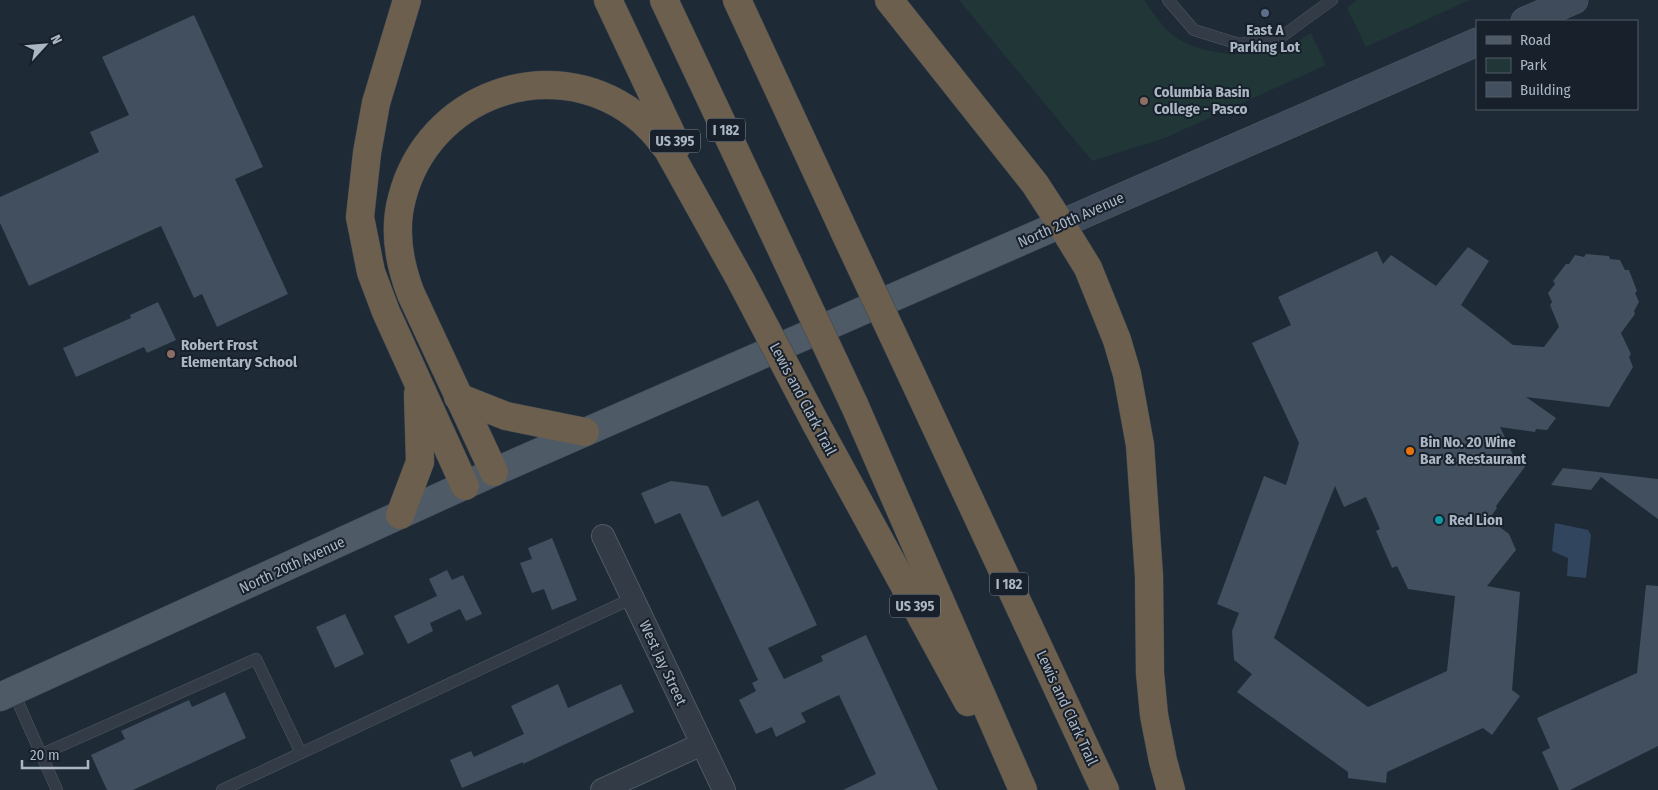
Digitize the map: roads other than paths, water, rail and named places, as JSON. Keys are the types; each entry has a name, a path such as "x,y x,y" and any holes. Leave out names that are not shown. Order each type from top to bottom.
{"highway":[{"path":"407,0 376,103 367,154 360,217 371,272 386,312 465,486"},
{"name":"Lewis and Clark Trail","path":"608,0 741,281 815,422 1015,790"},
{"name":"I 182","path":"664,0 854,404 1023,790"},
{"name":"Lewis and Clark Trail","path":"737,0 844,234 1105,790"},
{"path":"889,0 1035,184 1088,268 1117,340 1127,374 1140,445 1149,576 1150,665 1154,715 1171,790"},
{"path":"494,472 411,294 402,271 398,247 398,223 409,175 420,154 435,134 453,118 473,104 519,87 543,85 568,86 592,92 614,102 635,114 653,131 668,150 741,281"},
{"path":"400,515 420,462 417,380"},
{"path":"458,397 506,416 584,432"}],"main road":[{"path":"1527,20 1574,0"},
{"name":"North 20th Avenue","path":"6,694 584,432 1476,42"}],"street":[{"name":"West Jay Street","path":"603,536 724,790"},
{"path":"602,790 702,744"}],"lane":[{"path":"1168,0 1194,30 1239,44 1281,37 1332,0"},
{"path":"222,790 632,598"},
{"path":"40,755 256,659 301,753"},
{"path":"6,694 57,790"}],"water":[{"path":"1555,523 1588,530 1591,535 1586,578 1567,576 1568,558 1552,551"}],"place":[{"name":"East A Parking Lot","path":"1265,13"},
{"name":"Columbia Basin College - Pasco","path":"1144,101"},
{"name":"Robert Frost Elementary School","path":"171,354"},
{"name":"Bin No. 20 Wine Bar & Restaurant","path":"1410,451"},
{"name":"Red Lion","path":"1439,520"}]}
